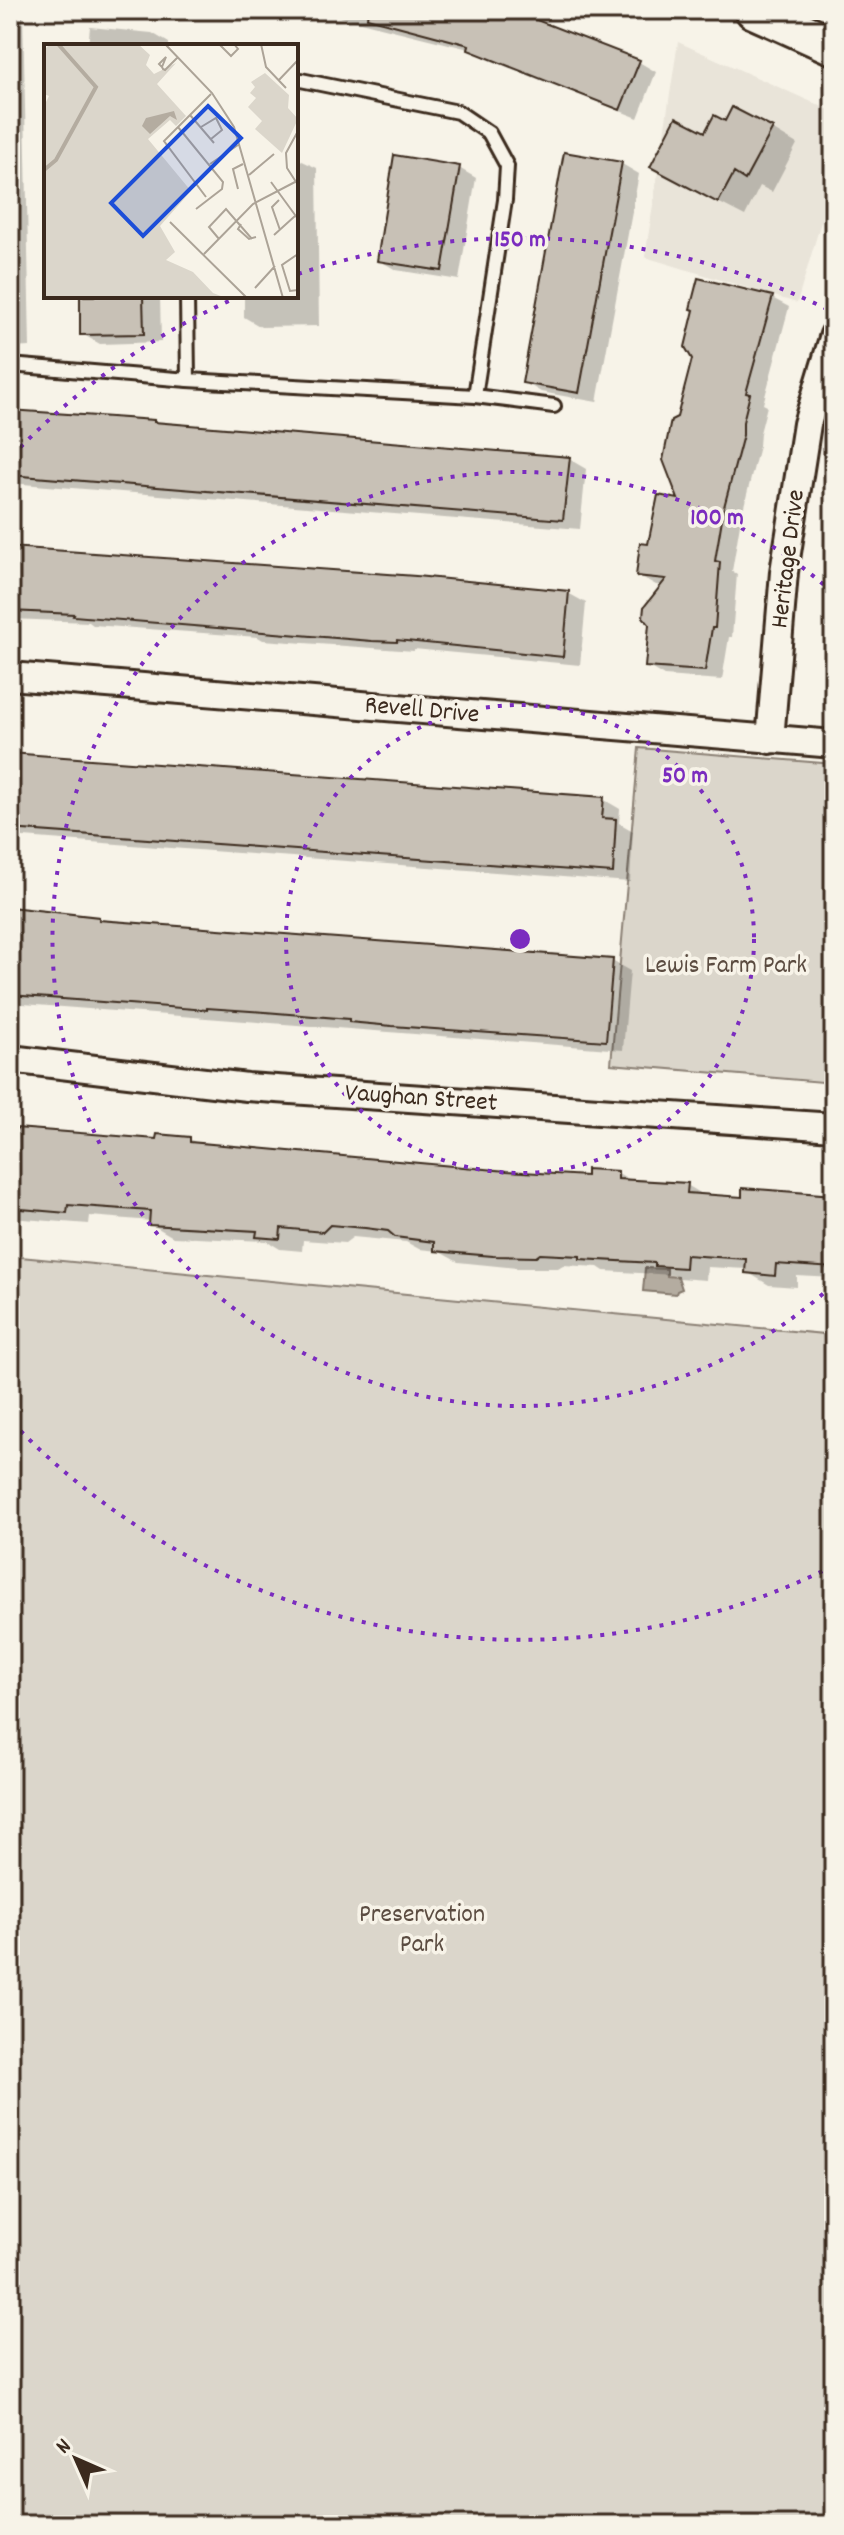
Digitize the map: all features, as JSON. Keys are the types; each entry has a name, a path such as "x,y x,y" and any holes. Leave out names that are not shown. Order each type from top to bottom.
{"main road":[{"path":"754,10 834,46"}],"street":[{"name":"Heritage Drive","path":"770,740 784,572 805,439 834,335"},
{"name":"Revell Drive","path":"10,676 834,744"},
{"name":"Vaughan Street","path":"10,1059 247,1087 834,1127"}],"lane":[{"path":"298,79 458,112 489,133 507,166 505,200 475,396"},
{"path":"187,298 188,380"},
{"path":"10,365 188,380 475,396 554,406"}],"shaded area":[{"path":"678,42 834,112 834,178 797,303 645,257"},
{"path":"645,1268 667,1269 667,1276 678,1277 682,1289 676,1294 643,1291"}],"green space":[{"name":"Lewis Farm Park","path":"639,748 834,764 834,1083 611,1064"},
{"name":"Preservation Park","path":"10,1256 834,1335 834,2525 10,2525"}],"building":[{"path":"368,10 511,10 640,60 620,110 468,50 469,45 367,18"},
{"path":"732,107 773,128 745,180 734,173 718,203 650,167 676,117 705,132 714,115 725,121"},
{"path":"564,152 622,162 579,393 522,383"},
{"path":"394,155 460,166 442,271 377,261"},
{"path":"698,278 773,296 746,393 750,394 743,435 724,507 715,561 720,562 715,628 712,628 705,671 645,667 649,624 643,617 644,607 666,579 636,576 640,543 648,544 658,495 678,499 663,460 671,420 677,417 692,359 685,347"},
{"path":"80,298 143,298 144,334 80,335"},
{"path":"10,410 570,457 563,520 10,475"},
{"path":"10,547 416,576 569,591 563,657 397,640 372,641 10,611"},
{"path":"10,753 604,797 602,818 616,819 613,873 10,829"},
{"path":"10,907 99,917 99,920 613,959 606,1041 392,1026 265,1012 10,995"},
{"path":"16,1128 156,1139 157,1134 190,1137 190,1142 507,1171 586,1176 586,1169 618,1171 618,1179 688,1183 687,1193 742,1197 742,1188 834,1195 834,1268 776,1264 775,1276 745,1273 746,1259 686,1255 685,1268 655,1266 655,1263 580,1259 580,1256 493,1256 434,1251 434,1242 395,1237 388,1231 365,1228 330,1225 323,1232 281,1228 280,1239 256,1237 257,1231 149,1225 150,1211 68,1205 67,1213 10,1208 10,1141 15,1142"}]}
